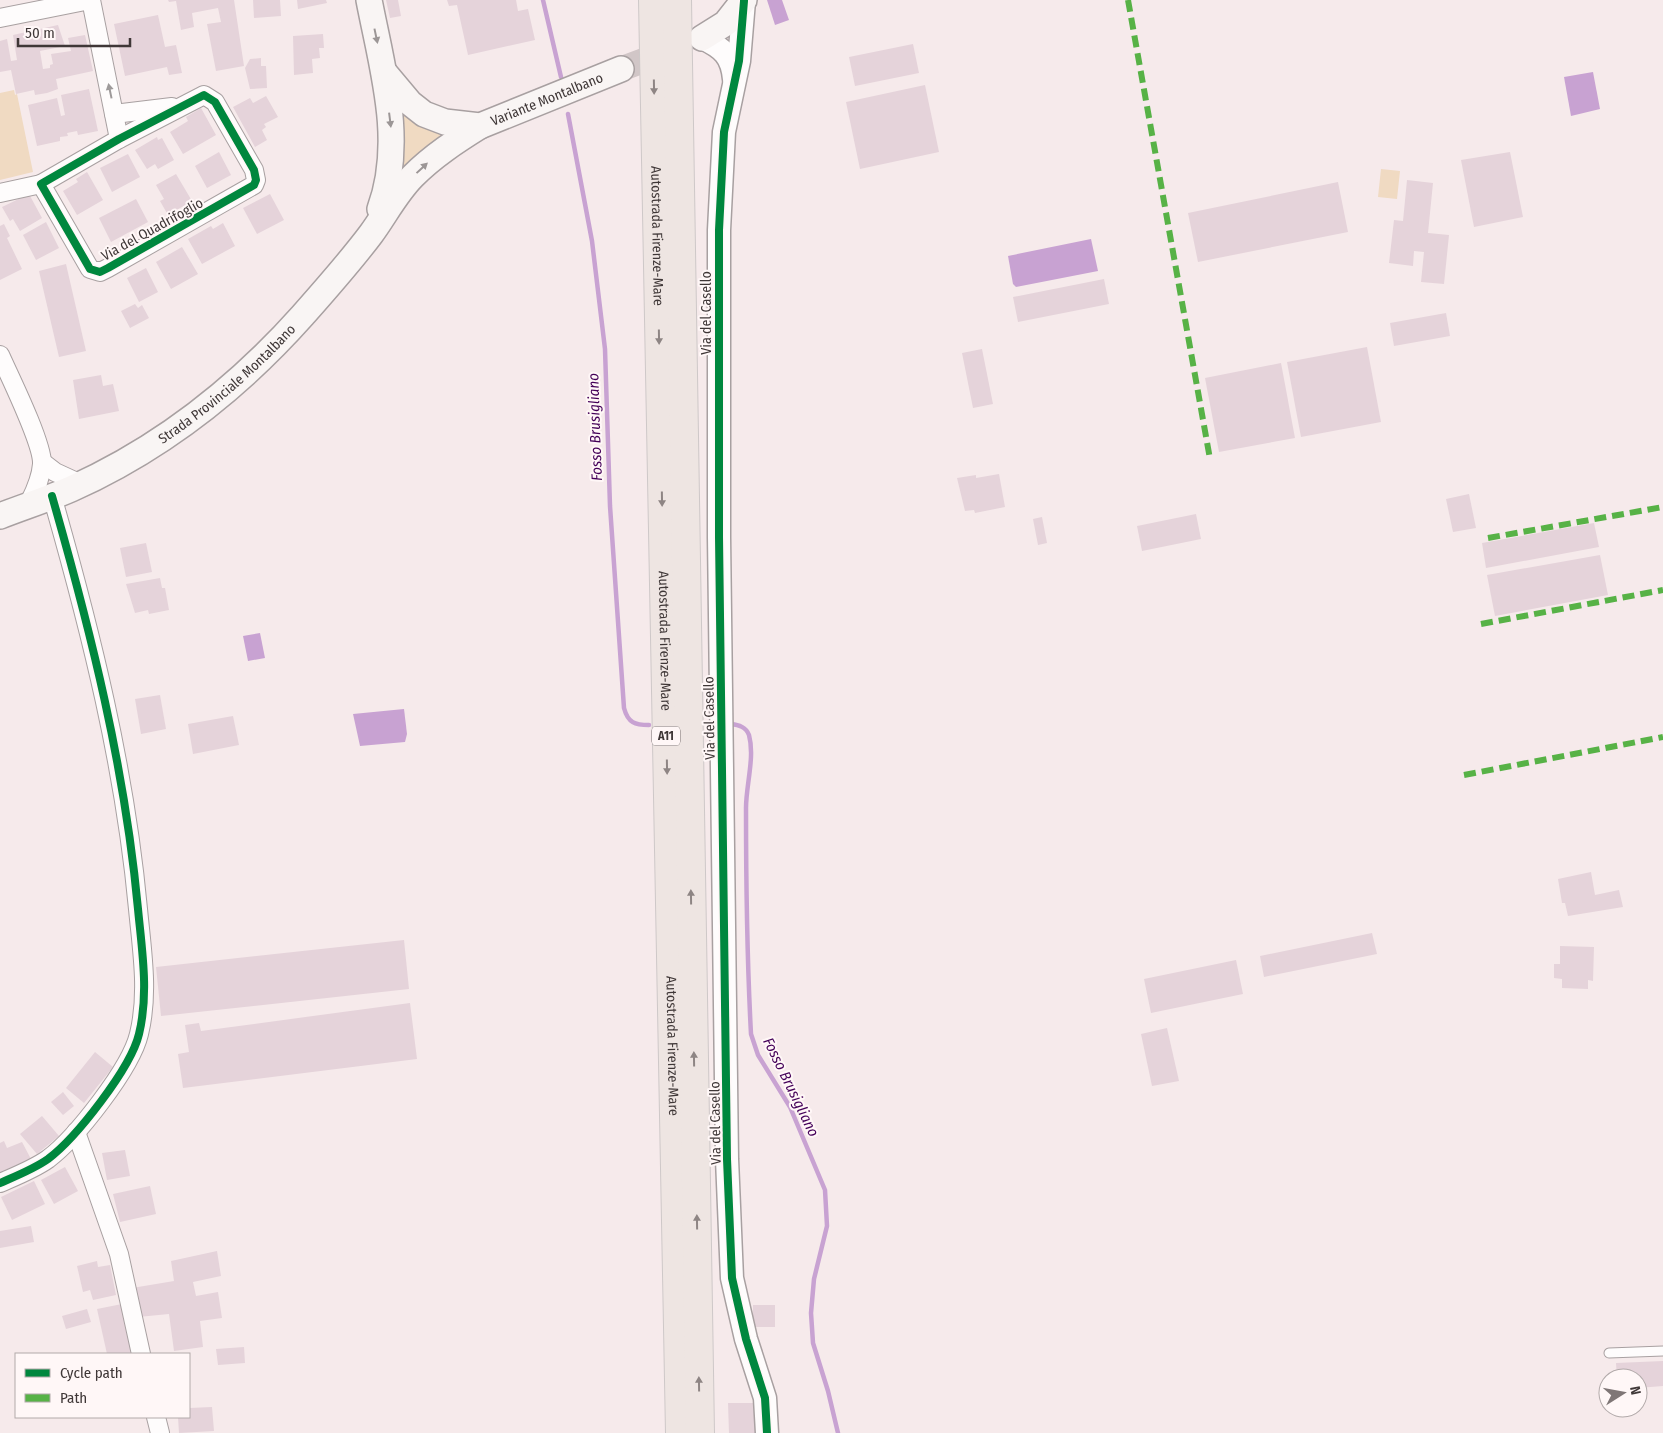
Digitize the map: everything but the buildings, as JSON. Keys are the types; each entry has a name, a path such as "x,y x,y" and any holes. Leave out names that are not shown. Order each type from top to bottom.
{"highway":[{"name":"Autostrada Firenze-Mare","path":"653,0 680,1433"},
{"name":"Autostrada Firenze-Mare","path":"677,0 700,1433"}],"main road":[{"name":"Variante Montalbano","path":"369,0 384,72 410,103 424,114 445,122 480,126 621,70"},
{"path":"702,38 726,23 744,1"},
{"name":"Strada Provinciale Montalbano","path":"371,234 385,196 392,157 392,132 384,72"},
{"name":"Strada Provinciale Montalbano","path":"0,516 81,484 165,437 227,391 281,340 371,234 412,177 436,155 480,126"},
{"name":"Strada Provinciale Montalbano","path":"0,508 41,499"}],"street":[{"path":"0,18 91,0 119,139"},
{"name":"Via del Casello","path":"744,1 735,83 723,145 718,313 721,722 729,1219 735,1293 746,1339 765,1398 767,1433"},
{"name":"Via del Casello","path":"702,38 719,47 729,56 735,83"},
{"name":"Via del Quadrifoglio","path":"204,95 213,100 256,174 256,180 250,189 98,272 89,267 41,184 182,105 204,95"},
{"path":"114,114 182,105"},
{"path":"0,193 41,184"},
{"path":"0,355 29,422 42,462 40,478 41,499 87,620 120,765 133,854 145,981 144,1012 134,1050 120,1072 64,1146 46,1161 0,1183"},
{"path":"42,462 55,472 81,484"},
{"path":"76,1132 119,1254 141,1353"},
{"path":"156,1418 160,1433"}],"lane":[{"path":"1610,1353 1663,1351"}],"shaded area":[{"path":"767,0 782,0 789,20 775,25"},
{"path":"1593,72 1600,109 1571,116 1564,77"},
{"path":"14,90 15,95 17,94 33,172 0,180 0,93"},
{"path":"396,99 448,132 401,175"},
{"path":"1381,169 1400,171 1397,199 1378,197"},
{"path":"1091,239 1098,271 1016,287 1013,284 1008,256"},
{"path":"260,633 265,658 248,661 243,636"},
{"path":"404,709 407,734 405,742 360,746 353,714"}],"waterway":[{"name":"Fosso Brusigliano","path":"543,0 561,77"},
{"name":"Fosso Brusigliano","path":"568,114 592,241 605,349 610,506 624,708 630,720 649,725"},
{"name":"Fosso Brusigliano","path":"731,724 744,728 749,735 751,744 751,762 746,799 747,921 751,1034 758,1055 790,1107 825,1190 827,1226 814,1279 811,1313 813,1343 828,1391 838,1433"}],"tunnel":[{"path":"621,69 672,50"}],"marked path":[{"path":"1128,0 1210,459"},
{"path":"1488,538 1663,507"},
{"path":"1481,624 1663,590"},
{"path":"1464,775 1663,737"}],"cycle path":[{"path":"744,1 739,61 724,132 719,230 719,537 727,1159 732,1278 746,1339 765,1398 767,1433"},
{"path":"204,95 215,102 254,170 256,180 254,185 108,268 100,272 90,269 41,184 119,139 204,95"},
{"path":"0,1183 48,1159 60,1149 87,1119 114,1083 134,1048 139,1034 144,1003 143,956 125,804 93,649 52,496"}]}
